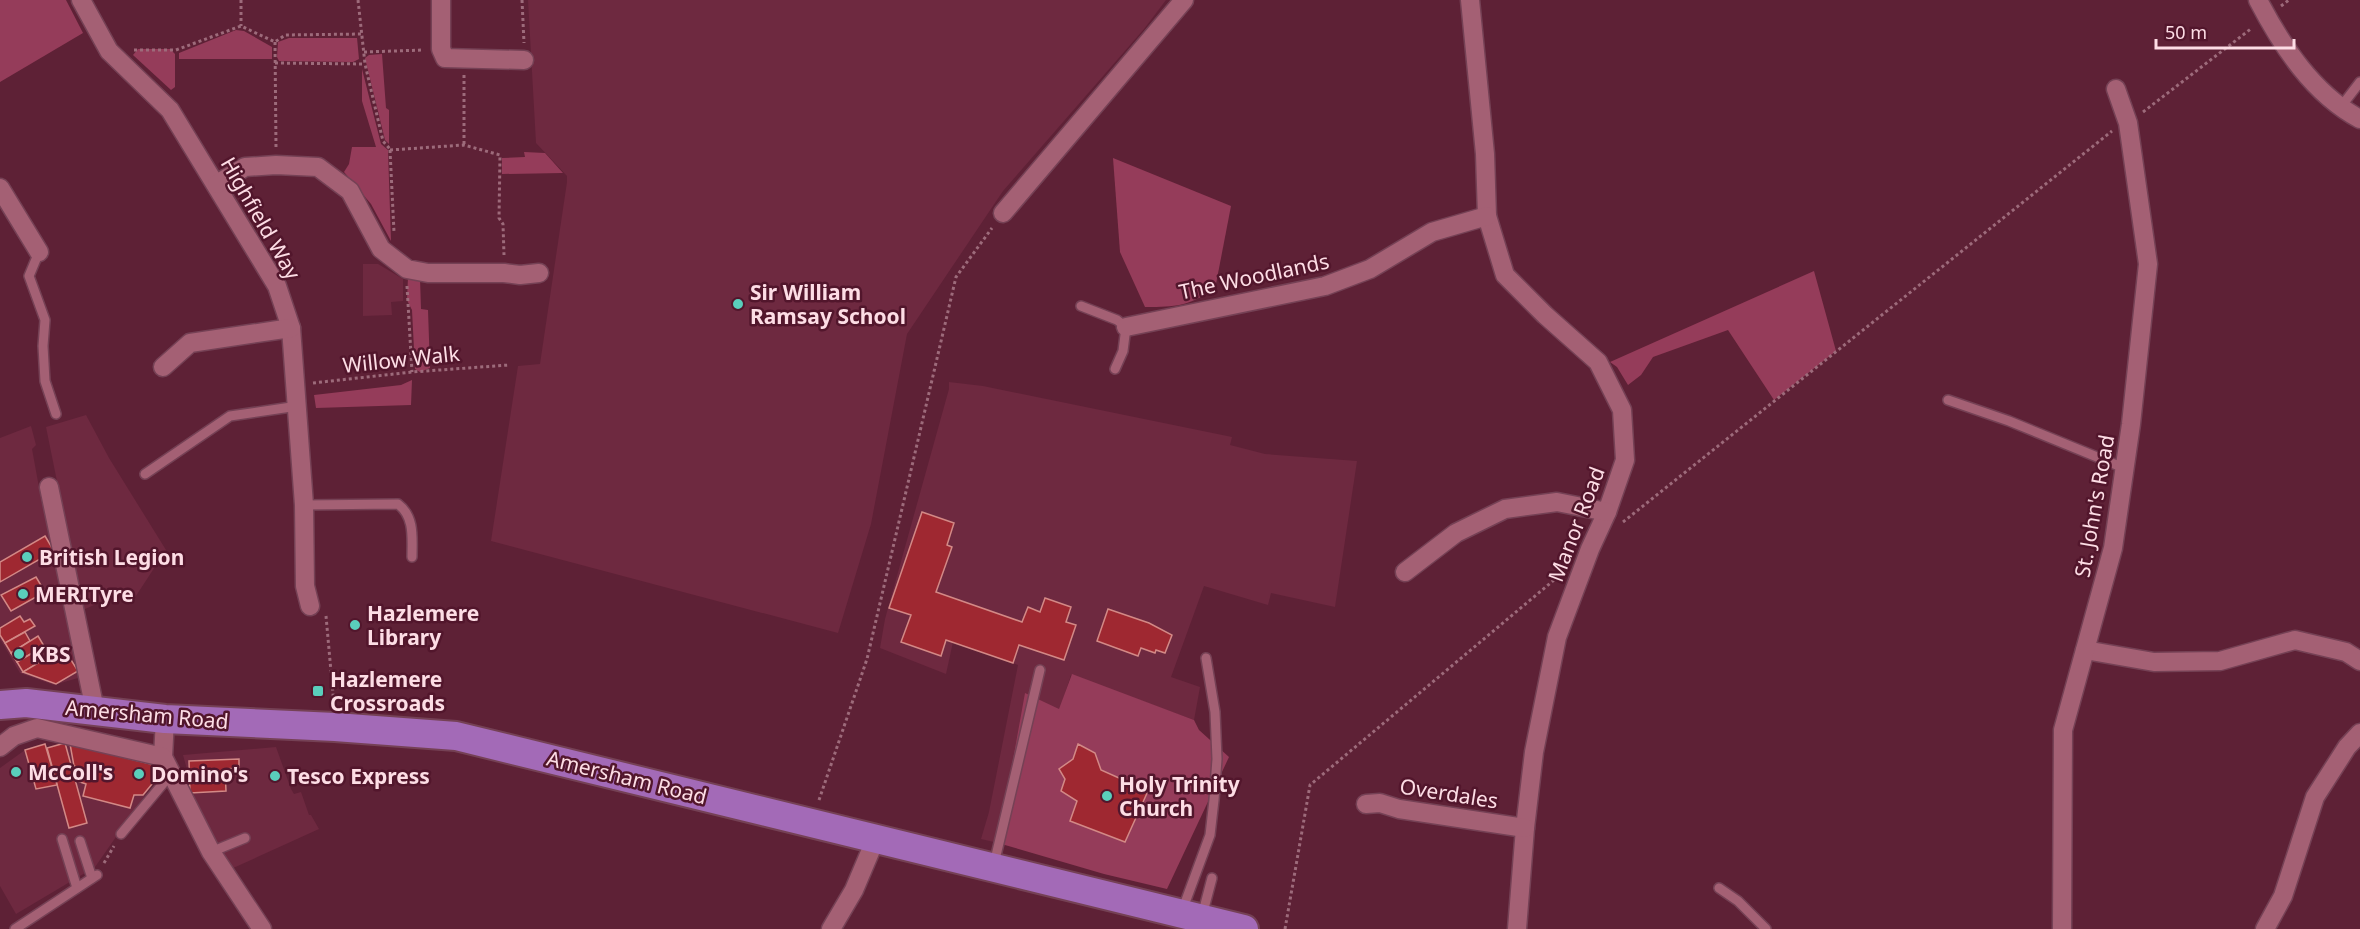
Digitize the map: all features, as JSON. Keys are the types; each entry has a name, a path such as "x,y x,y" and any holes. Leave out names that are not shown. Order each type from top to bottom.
{"main road":[{"name":"Amersham Road","path":"0,705 26,703 165,719 335,727 456,736 993,866 1191,919 1244,929"}],"street":[{"name":"Highfield Way","path":"81,0 108,51 170,110 277,286 291,328 297,385 304,505 305,586 310,606"},
{"path":"441,0 441,49 445,58 524,60"},
{"path":"1003,213 1184,0"},
{"name":"Manor Road","path":"1470,0 1485,154 1487,216 1505,275 1545,315 1598,362 1622,410 1624,460 1613,519 1590,549 1557,637 1534,752 1517,929"},
{"path":"2258,0 2297,65 2340,108 2360,119"},
{"name":"St. John's Road","path":"2062,929 2063,730 2113,548 2131,424 2148,264 2128,123 2116,89"},
{"path":"217,184 245,167 276,165 318,167 350,191 381,249 407,269 428,273 520,275 538,273"},
{"path":"0,188 39,252"},
{"name":"The Woodlands","path":"1126,327 1325,286 1370,269 1432,232 1487,216"},
{"path":"163,367 190,343 291,328"},
{"path":"49,487 94,711"},
{"path":"1405,572 1456,533 1505,509 1557,502 1613,519"},
{"path":"2085,650 2154,662 2220,661 2295,640 2346,652 2360,661"},
{"path":"165,719 163,757 211,852 262,929"},
{"path":"0,747 14,736 37,728 163,757"},
{"path":"2265,929 2283,896 2315,797 2347,747 2360,733"},
{"name":"Overdales","path":"1366,804 1380,803 1400,809 1525,828"},
{"path":"831,929 854,890 876,837"}],"lane":[{"path":"2340,108 2360,82"},
{"path":"39,252 29,276 45,320 43,346 45,381 56,414"},
{"path":"1081,306 1117,320 1126,327 1123,351 1115,369"},
{"path":"1948,400 2018,424 2124,468"},
{"path":"145,474 230,416 298,406"},
{"path":"304,505 398,504 406,512 411,522 412,557"},
{"path":"1191,919 1210,835 1217,759 1215,712 1206,658"},
{"path":"993,866 1040,670"},
{"path":"121,834 171,774"},
{"path":"211,852 245,838"},
{"path":"62,839 77,888"},
{"path":"15,929 95,877 80,841"},
{"path":"1191,919 1212,878"},
{"path":"1719,888 1738,901 1766,929"}],"path":[{"path":"241,0 241,26"},
{"path":"358,0 365,64 383,141 390,150 464,145 500,155 499,218 503,224 504,273"},
{"path":"522,0 524,60"},
{"path":"1613,519 2109,132 2128,123 2289,0"},
{"path":"108,51 176,50 241,26 275,42"},
{"path":"275,42 285,35 362,34"},
{"path":"275,42 276,165"},
{"path":"364,52 441,49"},
{"path":"464,58 464,145"},
{"path":"275,63 365,64"},
{"path":"812,822 867,658 956,277 1003,213"},
{"name":"Willow Walk","path":"297,385 412,372 509,365"},
{"path":"1285,929 1310,785 1564,572"},
{"path":"310,606 326,609 335,727"},
{"path":"95,877 121,834"}],"shaded area":[{"path":"0,0 66,0 83,33 0,82"},
{"name":"Sir William Ramsay School","path":"528,0 1166,0 1144,29 1003,191 907,334 871,524 838,633 491,541 518,366 540,364 567,182 567,176 536,143"},
{"path":"236,30 244,31 272,47 272,59 179,59 179,53"},
{"path":"289,38 357,38 359,59 353,62 279,61 278,42"},
{"path":"138,49 170,49 175,54 175,87 171,90 133,55"},
{"path":"382,54 386,108 389,110 389,144 385,140 365,58 369,55"},
{"path":"362,69 381,144 388,150 391,241 371,204 344,172 349,164 352,147 376,147 362,101"},
{"path":"524,152 545,153 563,173 502,174 502,158 525,157"},
{"path":"1113,158 1231,206 1215,289 1182,304 1145,307 1120,252"},
{"path":"363,264 378,264 403,279 403,301 391,302 392,315 363,316"},
{"path":"1814,271 1836,351 1774,400 1728,330 1653,357 1641,375 1628,385 1617,367 1610,362"},
{"path":"408,277 420,278 421,309 428,310 430,368 420,372 415,369 412,310 407,300"},
{"path":"412,380 411,405 316,408 314,395 401,385"},
{"path":"949,382 983,386 1232,437 1230,445 1265,454 1357,461 1335,607 1271,593 1268,605 1204,586 1171,677 1200,687 1194,720 1071,675 1060,709 998,843 981,839 989,812 1018,665 953,642 946,674 880,648 885,619 949,389"},
{"path":"86,415 109,458 166,550 130,605 118,594 83,610 46,427"},
{"path":"31,426 36,445 32,449 42,504 54,523 78,678 54,685 20,673 0,639 0,438"},
{"path":"1072,674 1194,720 1199,730 1229,757 1167,889 1104,874 998,843 1025,693 1059,709"},
{"path":"65,743 157,778 95,867 16,914 0,886 0,768 25,750 45,744 47,748"},
{"path":"276,747 291,789 294,794 301,792 309,815 319,829 231,869 197,806 183,755"}],"building":[{"path":"922,512 954,523 947,545 952,547 936,592 1022,622 1028,607 1040,612 1045,598 1071,607 1066,622 1076,625 1064,660 1019,645 1013,663 946,640 941,656 901,642 911,615 889,608"},
{"name":"British Legion","path":"45,536 54,551 0,582 0,562"},
{"name":"MERITyre","path":"36,577 45,592 11,611 1,595"},
{"path":"1108,609 1149,623 1172,635 1165,653 1156,650 1155,653 1141,648 1138,656 1097,641"},
{"path":"20,616 24,622 30,619 35,626 5,643 0,635 0,628"},
{"path":"25,632 30,641 11,653 5,643"},
{"path":"38,636 44,646 17,662 11,653"},
{"path":"36,651 42,661 23,672 17,662"},
{"path":"66,652 78,671 56,684 23,672 51,655 54,660"},
{"path":"65,743 87,823 69,828 47,748"},
{"path":"45,744 57,785 36,789 25,750"},
{"path":"70,744 151,764 157,778 143,795 134,795 130,808 83,796 86,784 77,781 80,768 74,766"},
{"name":"Holy Trinity Church","path":"1078,744 1095,753 1101,770 1148,791 1125,842 1070,821 1077,801 1061,791 1065,779 1059,769 1073,759"},
{"path":"239,759 239,768 225,769 226,791 190,793 189,761"}],"place":[{"name":"Sir William Ramsay School","path":"738,304"},
{"name":"British Legion","path":"27,557"},
{"name":"MERITyre","path":"23,594"},
{"name":"Hazlemere Library","path":"355,625"},
{"name":"KBS","path":"19,654"},
{"name":"Hazlemere Crossroads","path":"318,691"},
{"name":"McColl's","path":"16,772"},
{"name":"Domino's","path":"139,774"},
{"name":"Tesco Express","path":"275,776"},
{"name":"Holy Trinity Church","path":"1107,796"}]}
